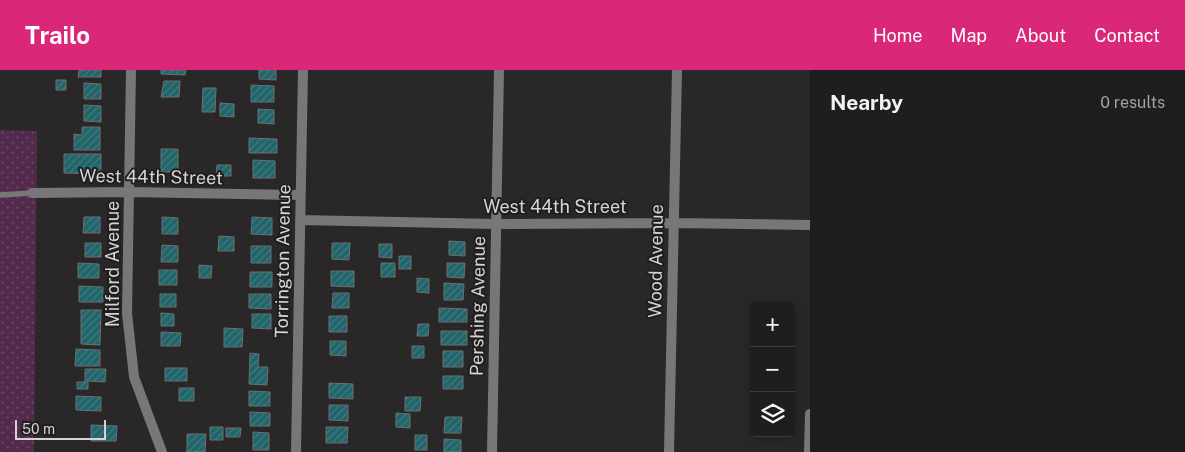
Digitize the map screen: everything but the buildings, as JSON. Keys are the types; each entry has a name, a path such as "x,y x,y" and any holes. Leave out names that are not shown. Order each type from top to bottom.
{"street":[{"name":"Milford Avenue","path":"131,70 127,313 134,376 162,452"},
{"name":"Torrington Avenue","path":"296,452 303,70"},
{"name":"Pershing Avenue","path":"492,452 498,70"},
{"name":"Wood Avenue","path":"669,452 677,70"},
{"name":"West 44th Street","path":"32,192 300,195"},
{"name":"West 44th Street","path":"300,220 496,224 673,222 810,225"},
{"path":"809,452 810,414"}],"lane":[{"path":"0,195 32,192"}],"shaded area":[{"path":"0,130 37,131 34,452 0,452"}]}
